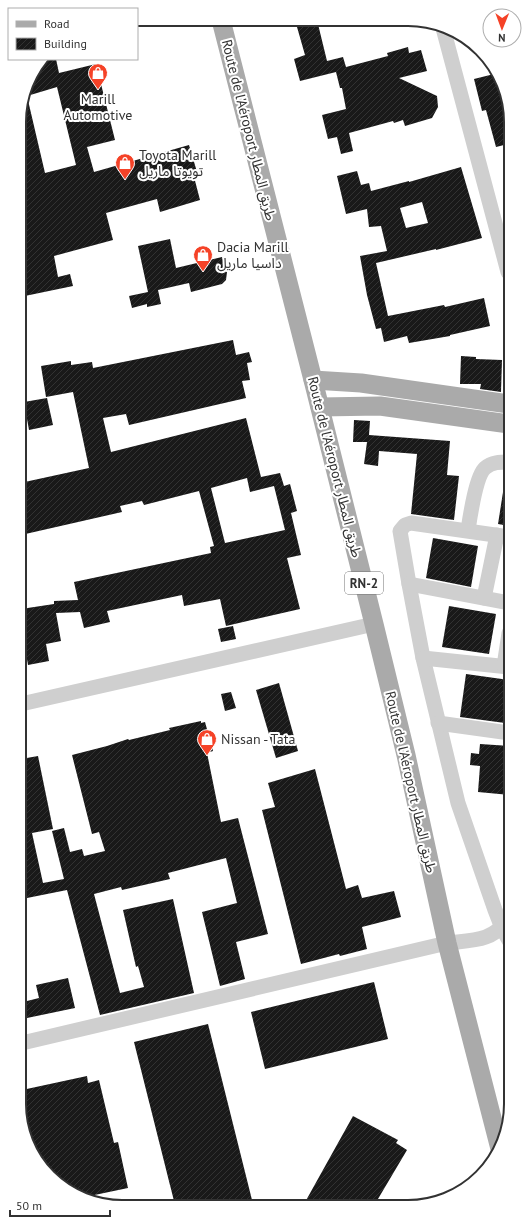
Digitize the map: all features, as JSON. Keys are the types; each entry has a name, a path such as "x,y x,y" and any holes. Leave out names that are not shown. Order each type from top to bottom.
{"main road":[{"name":"Route de l'Aéroport طريق المطار","path":"223,26 374,624 406,755 447,942 498,1139"},
{"path":"313,380 361,383 504,403"},
{"path":"320,407 380,406 504,423"}],"street":[{"path":"444,33 504,257"},
{"path":"468,530 479,476 485,468 497,462 504,462"},
{"path":"484,598 503,536 411,523 405,525 400,531 423,658 458,803 504,918"},
{"path":"409,584 504,601"},
{"path":"26,703 374,624"},
{"path":"423,658 504,666"},
{"path":"438,723 504,732"},
{"path":"26,1042 447,942 482,940 504,924"}],"building":[{"path":"297,26 318,26 327,61 343,57 346,67 388,56 387,53 408,47 409,53 421,50 427,71 399,78 437,96 438,107 432,118 405,126 403,120 394,123 393,121 349,133 353,151 341,154 337,137 328,139 322,115 346,109 342,88 340,88 336,72 300,81 294,59 305,55"},
{"path":"49,60 56,60 59,73 96,64 115,140 87,147 94,172 189,145 197,172 193,173 200,200 160,212 157,199 106,213 113,240 54,256 58,277 70,274 73,286 26,296 26,115 28,101 45,173 76,165 57,87 30,95 42,68"},
{"path":"491,75 497,85 503,109 504,145 496,147 486,110 482,111 474,79"},
{"path":"461,167 482,238 376,263 388,316 444,305 445,307 484,298 490,326 450,336 409,343 407,336 384,342 381,328 376,329 367,295 360,256 387,251 381,226 369,227 367,209 346,214 337,176 357,171 361,185 369,183 371,191","holes":["422,202 428,223 406,228 400,208"]},
{"path":"170,239 176,268 222,257 227,272 226,280 222,284 191,292 189,283 158,290 161,304 147,307 147,304 132,308 129,296 148,292 138,246"},
{"path":"233,340 236,355 249,352 252,362 247,363 250,380 242,381 246,398 129,425 126,414 103,418 111,452 246,418 261,477 280,473 284,486 290,484 297,511 291,513 301,555 287,558 300,609 226,626 220,599 184,606 182,595 107,611 110,622 84,628 80,612 56,613 61,641 46,644 49,661 28,665 26,653 26,608 54,604 54,601 78,600 74,582 211,553 210,547 214,546 199,491 144,505 142,501 120,506 122,512 26,534 26,482 89,468 73,392 46,397 41,366 71,361 71,365 92,362 93,368","holes":["247,478 250,492 274,486 285,530 225,543 211,488"]},
{"path":"461,356 476,357 476,359 502,360 501,392 480,389 481,384 460,384"},
{"path":"47,398 53,425 29,430 26,413 26,402"},
{"path":"354,420 370,421 369,435 450,441 447,475 459,476 454,520 411,514 417,454 379,451 378,466 364,464 367,442 353,442"},
{"path":"503,492 504,492 504,525 498,524"},
{"path":"433,538 478,546 471,587 426,578"},
{"path":"449,606 496,614 489,654 442,647"},
{"path":"233,626 236,639 221,642 218,629"},
{"path":"466,674 504,679 504,723 460,717"},
{"path":"279,683 298,751 276,758 256,690"},
{"path":"231,692 236,708 225,711 221,694"},
{"path":"201,721 201,723 205,722 213,751 207,753 221,822 238,818 268,934 236,942 245,979 220,986 202,912 237,903 226,858 168,873 170,879 122,890 121,887 94,894 120,993 144,987 138,966 136,967 123,910 173,899 194,993 100,1015 67,890 26,898 26,758 38,756 53,829 32,833 43,883 64,879 52,831 64,828 70,852 82,849 84,856 105,851 99,832 92,834 72,755 128,739 170,730 169,728"},
{"path":"480,744 504,746 504,794 478,792 480,766 470,765 471,753 479,754"},
{"path":"315,769 346,889 358,885 362,898 394,891 401,917 362,927 367,949 340,956 339,954 301,964 262,810 275,807 268,783"},
{"path":"68,978 75,1008 27,1018 26,1001 39,998 36,985"},
{"path":"374,982 388,1039 265,1069 251,1012"},
{"path":"208,1024 252,1200 174,1200 134,1042"},
{"path":"87,1076 88,1083 99,1080 114,1143 118,1142 128,1188 93,1195 68,1184 59,1176 42,1158 33,1141 27,1117 26,1089"},
{"path":"353,1116 398,1140 396,1143 407,1150 377,1200 306,1200"}],"place":[{"name":"Marill Automotive","path":"98,90"},
{"name":"Toyota Marill تويوتا ماريل","path":"125,180"},
{"name":"Dacia Marill داسيا ماريل","path":"203,272"},
{"name":"Nissan - Tata","path":"207,756"}]}
